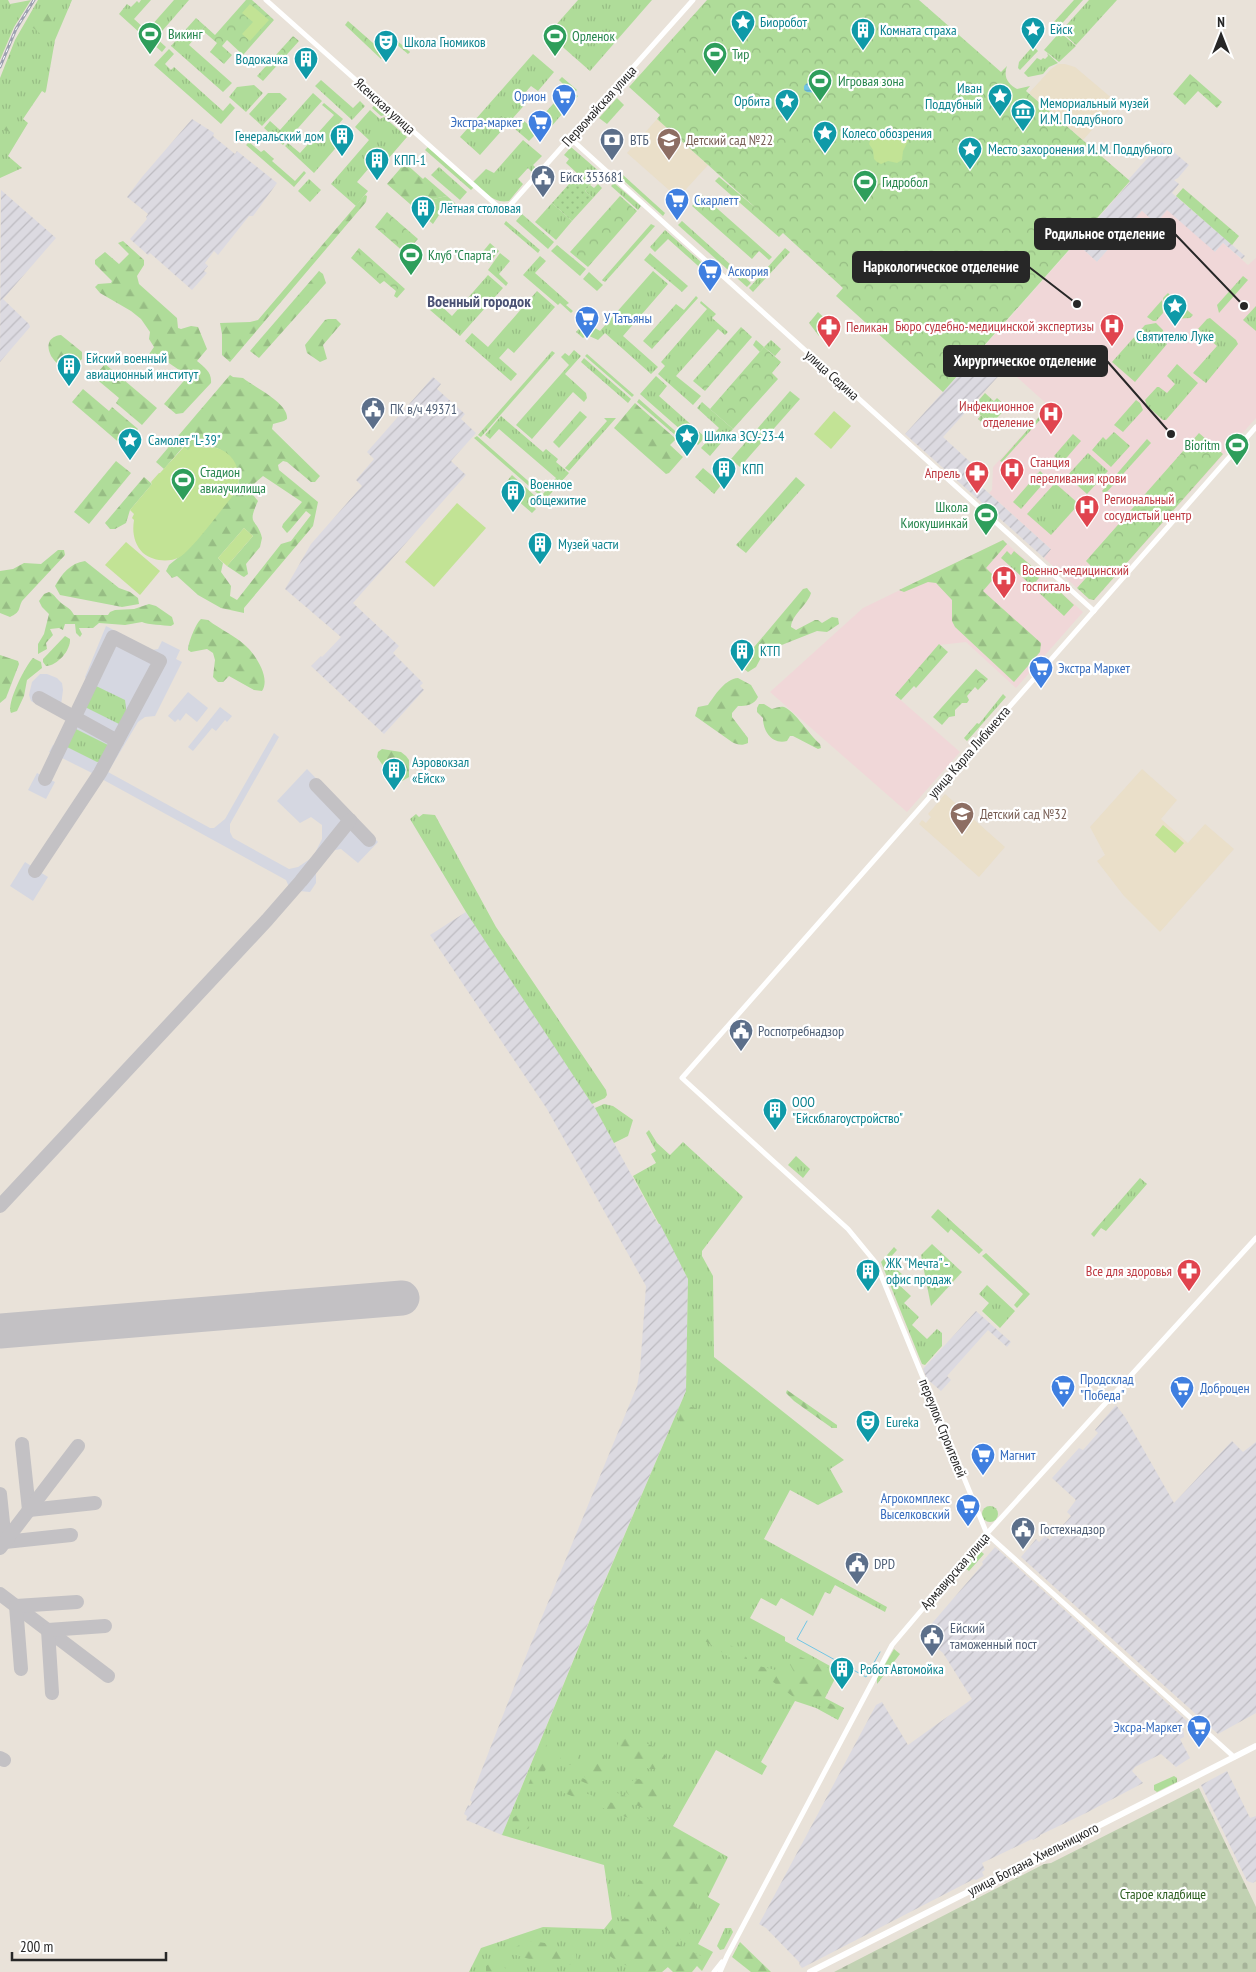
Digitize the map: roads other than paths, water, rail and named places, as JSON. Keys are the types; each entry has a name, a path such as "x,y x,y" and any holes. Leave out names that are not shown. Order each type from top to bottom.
{"main road":[{"name":"улица Богдана Хмельницкого","path":"810,1972 1256,1746"}],"street":[{"name":"Ясенская улица","path":"266,0 504,212"},
{"name":"Первомайская улица","path":"504,212 693,0"},
{"name":"улица Седина","path":"571,138 1094,611"},
{"name":"улица Карла Либкнехта","path":"682,1078 1256,427"},
{"name":"переулок Строителей","path":"682,1078 848,1229 876,1263 988,1534 1234,1758"},
{"name":"Армавирская улица","path":"720,1972 888,1651 905,1628 988,1534 1256,1238"},
{"name":"Армавирская улица","path":"714,1972 727,1956"}],"water":[{"path":"823,80 827,82 827,86 819,93 804,90 804,86 807,83 816,86"}],"waterway":[{"path":"807,1621 797,1639 866,1677 880,1652"}],"railway":[{"path":"0,67 16,29 34,0"}],"place":[{"name":"Биоробот","path":"743,43"},
{"name":"Ейск","path":"1033,50"},
{"name":"Комната страха","path":"863,51"},
{"name":"Викинг","path":"150,55"},
{"name":"Орленок","path":"555,57"},
{"name":"Школа Гномиков","path":"386,63"},
{"name":"Тир","path":"715,75"},
{"name":"Водокачка","path":"306,80"},
{"name":"Игровая зона","path":"820,102"},
{"name":"Орион","path":"564,117"},
{"name":"Иван Поддубный","path":"1000,117"},
{"name":"Орбита","path":"787,122"},
{"name":"Мемориальный музей И.М. Поддубного","path":"1023,132"},
{"name":"Экстра-маркет","path":"540,143"},
{"name":"Колесо обозрения","path":"825,154"},
{"name":"Генеральский дом","path":"342,157"},
{"name":"ВТБ","path":"612,161"},
{"name":"Детский сад №22","path":"669,161"},
{"name":"Место захоронения И. М. Поддубного","path":"970,170"},
{"name":"КПП-1","path":"377,181"},
{"name":"Ейск 353681","path":"543,198"},
{"name":"Гидробол","path":"865,203"},
{"name":"Скарлетт","path":"677,221"},
{"name":"Лётная столовая","path":"423,229"},
{"name":"Клуб \"Спарта\"","path":"411,276"},
{"name":"Аскория","path":"710,292"},
{"name":"Наркологическое отделение","path":"1077,304"},
{"name":"Родильное отделение","path":"1244,306"},
{"name":"Святителю Луке","path":"1175,327"},
{"name":"У Татьяны","path":"587,339"},
{"name":"Бюро судебно-медицинской экспертизы","path":"1112,347"},
{"name":"Пеликан","path":"829,348"},
{"name":"Ейский военный авиационный институт","path":"69,387"},
{"name":"ПК в/ч 49371","path":"373,430"},
{"name":"Хирургическое отделение","path":"1171,434"},
{"name":"Инфекционное отделение","path":"1051,435"},
{"name":"Шилка ЗСУ-23-4","path":"687,457"},
{"name":"Самолет \"L-39\"","path":"130,461"},
{"name":"Bioritm","path":"1237,466"},
{"name":"КПП","path":"724,490"},
{"name":"Станция переливания крови","path":"1012,491"},
{"name":"Апрель","path":"977,494"},
{"name":"Стадион авиаучилища","path":"183,501"},
{"name":"Военное общежитие","path":"513,513"},
{"name":"Региональный сосудистый центр","path":"1087,528"},
{"name":"Школа Киокушинкай","path":"986,536"},
{"name":"Музей части","path":"540,565"},
{"name":"Военно-медицинский госпиталь","path":"1004,599"},
{"name":"КТП","path":"742,672"},
{"name":"Экстра Маркет","path":"1041,689"},
{"name":"Аэровокзал «Ейск»","path":"394,791"},
{"name":"Детский сад №32","path":"962,835"},
{"name":"Роспотребнадзор","path":"741,1052"},
{"name":"ООО \"Ейскблагоустройство\"","path":"775,1131"},
{"name":"ЖК \"Мечта\" - офис продаж","path":"868,1292"},
{"name":"Все для здоровья","path":"1189,1292"},
{"name":"Продсклад \"Победа\"","path":"1063,1408"},
{"name":"Доброцен","path":"1182,1409"},
{"name":"Eureka","path":"868,1443"},
{"name":"Магнит","path":"983,1476"},
{"name":"Агрокомплекс Выселковский","path":"968,1527"},
{"name":"Гостехнадзор","path":"1023,1550"},
{"name":"DPD","path":"857,1585"},
{"name":"Ейский таможенный пост","path":"932,1657"},
{"name":"Робот Автомойка","path":"842,1690"},
{"name":"Эксра-Маркет","path":"1199,1748"}],"district":[{"name":"Военный городок","path":"479,301"}],"park label":[{"name":"Старое кладбище","path":"1163,1894"}]}
